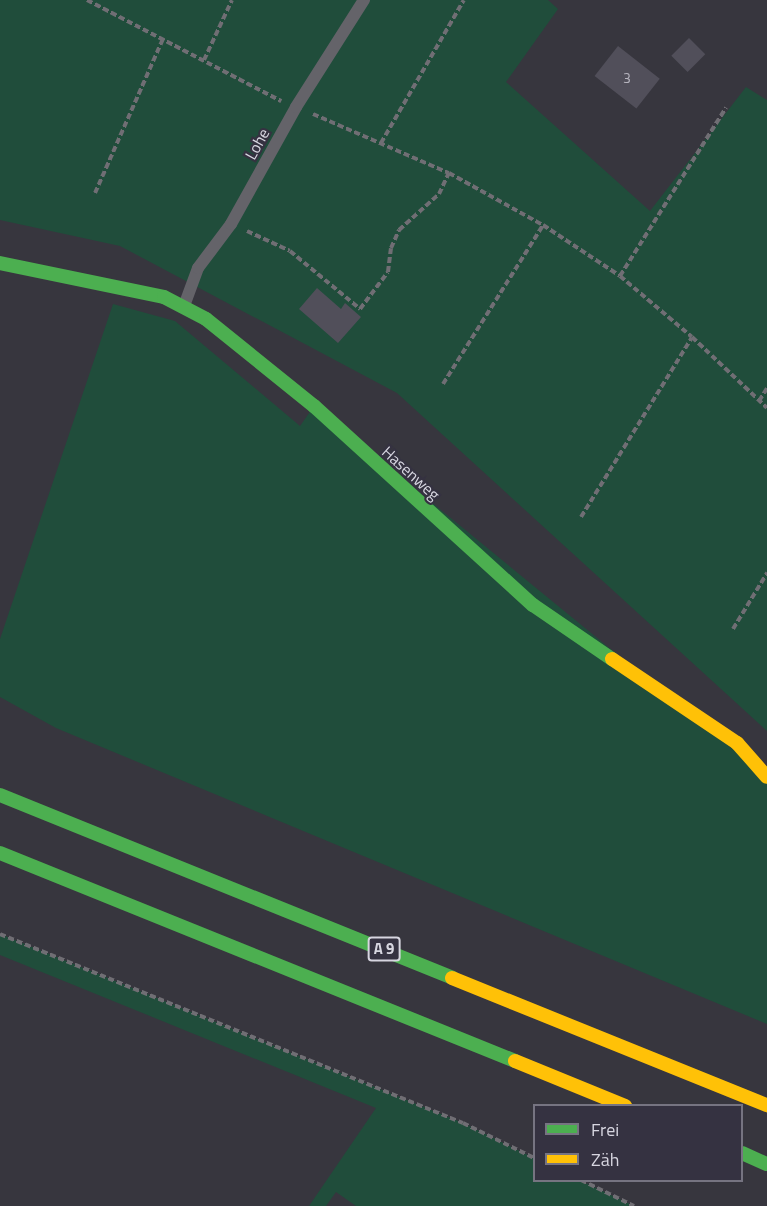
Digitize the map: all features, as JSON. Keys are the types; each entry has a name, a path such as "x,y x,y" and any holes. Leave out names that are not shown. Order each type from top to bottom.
{"main road":[{"name":"Hasenweg","path":"0,263 164,297 206,319 314,406 532,605 737,743 767,777"},
{"name":"A 9","path":"0,795 767,1105"},
{"path":"0,853 620,1104"},
{"path":"743,1154 767,1164"}],"lane":[{"name":"Lohe","path":"184,306 198,268 231,224 296,107 364,0"}],"path":[{"path":"87,0 296,107 449,173 543,225 620,276 692,336 767,408"},
{"path":"204,60 232,0"},
{"path":"381,143 464,0"},
{"path":"95,193 163,39"},
{"path":"620,276 726,108"},
{"path":"231,224 290,251 360,309 388,272 391,248 399,230 439,194 449,173"},
{"path":"443,384 543,225"},
{"path":"581,517 692,336"},
{"path":"759,400 767,388"},
{"path":"732,629 767,573"},
{"path":"0,934 463,1124 533,1158"},
{"path":"585,1182 634,1206"}],"green space":[{"path":"0,0 548,0 558,9 506,82 650,211 746,87 767,100 767,731 397,393 120,246 0,220"},
{"path":"113,304 175,321 300,426 314,406 767,777 767,1024 56,728 0,697 0,639"},
{"path":"0,934 463,1123 533,1158 533,1182 583,1182 634,1206 356,1206 336,1192 326,1206 309,1206 376,1108 0,955"}],"building":[{"path":"689,38 705,54 688,72 671,56"},
{"path":"618,46 660,79 636,109 595,76"},
{"path":"317,288 341,309 345,303 361,317 338,343 299,309"}],"traffic: fast":[{"path":"0,263 164,297 206,319 314,406 533,605 612,659"},
{"path":"0,795 452,978"},
{"path":"0,853 515,1061"},
{"path":"743,1153 767,1164"}],"traffic: slow":[{"path":"612,659 737,743 767,777"},
{"path":"452,978 767,1105"},
{"path":"515,1061 620,1104"}]}
